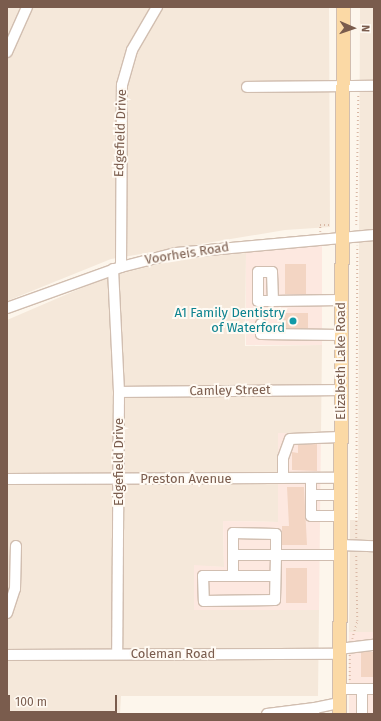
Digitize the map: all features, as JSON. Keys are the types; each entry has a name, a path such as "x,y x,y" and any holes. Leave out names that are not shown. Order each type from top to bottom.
{"main road":[{"name":"Elizabeth Lake Road","path":"339,708 345,689 340,550 343,7"}],"street":[{"path":"7,52 27,7"},
{"name":"Edgefield Drive","path":"117,654 120,479 117,268 122,85 134,45 157,7"},
{"path":"247,87 374,86"},
{"name":"Voorheis Road","path":"7,308 117,268 176,253 374,234"},
{"path":"273,301 341,300"},
{"path":"261,324 261,334 341,335"},
{"name":"Camley Street","path":"119,392 341,390"},
{"path":"283,478 283,458 290,439 340,437"},
{"path":"311,478 311,516 340,516"},
{"name":"Preston Avenue","path":"7,479 340,478"},
{"path":"311,495 340,495"},
{"path":"233,576 233,533 276,534 275,600 204,601 203,576 233,576 275,576"},
{"path":"233,555 276,555 340,550 356,545 374,546"},
{"path":"7,613 15,589 16,546"},
{"name":"Coleman Road","path":"7,655 343,650 374,645"},
{"path":"7,648 7,655"},
{"path":"345,689 374,689"},
{"path":"362,689 362,714"},
{"path":"267,714 339,708"}],"path":[{"path":"356,225 357,85"},
{"path":"345,689 343,650 357,621 357,242"}],"shaded area":[{"path":"7,7 329,7 330,227 285,230 111,259 7,301"},
{"path":"360,7 374,7 374,632 349,632 350,520 358,520"},
{"path":"246,246 322,246 322,345 246,345"},
{"path":"246,253 245,346 322,345 321,433 278,433 278,522 223,521 224,567 194,566 194,610 319,610 318,696 121,696 120,714 7,714 7,320 107,277 179,259"},
{"path":"278,433 321,433 319,610 194,610 194,565 224,567 223,521 278,522"},
{"path":"349,632 374,632 374,714 349,714"}],"building":[{"path":"285,264 306,264 306,294 285,294"},
{"name":"A1 Family Dentistry of Waterford","path":"278,313 308,313 308,328 278,328"},
{"path":"317,444 317,471 292,470 292,452 298,453 298,445"},
{"path":"287,487 304,487 307,545 282,545 282,526 289,526"},
{"path":"286,568 307,568 307,603 286,603"},
{"path":"361,652 374,652 374,677 361,677"}],"place":[{"name":"A1 Family Dentistry of Waterford","path":"293,321"}]}
